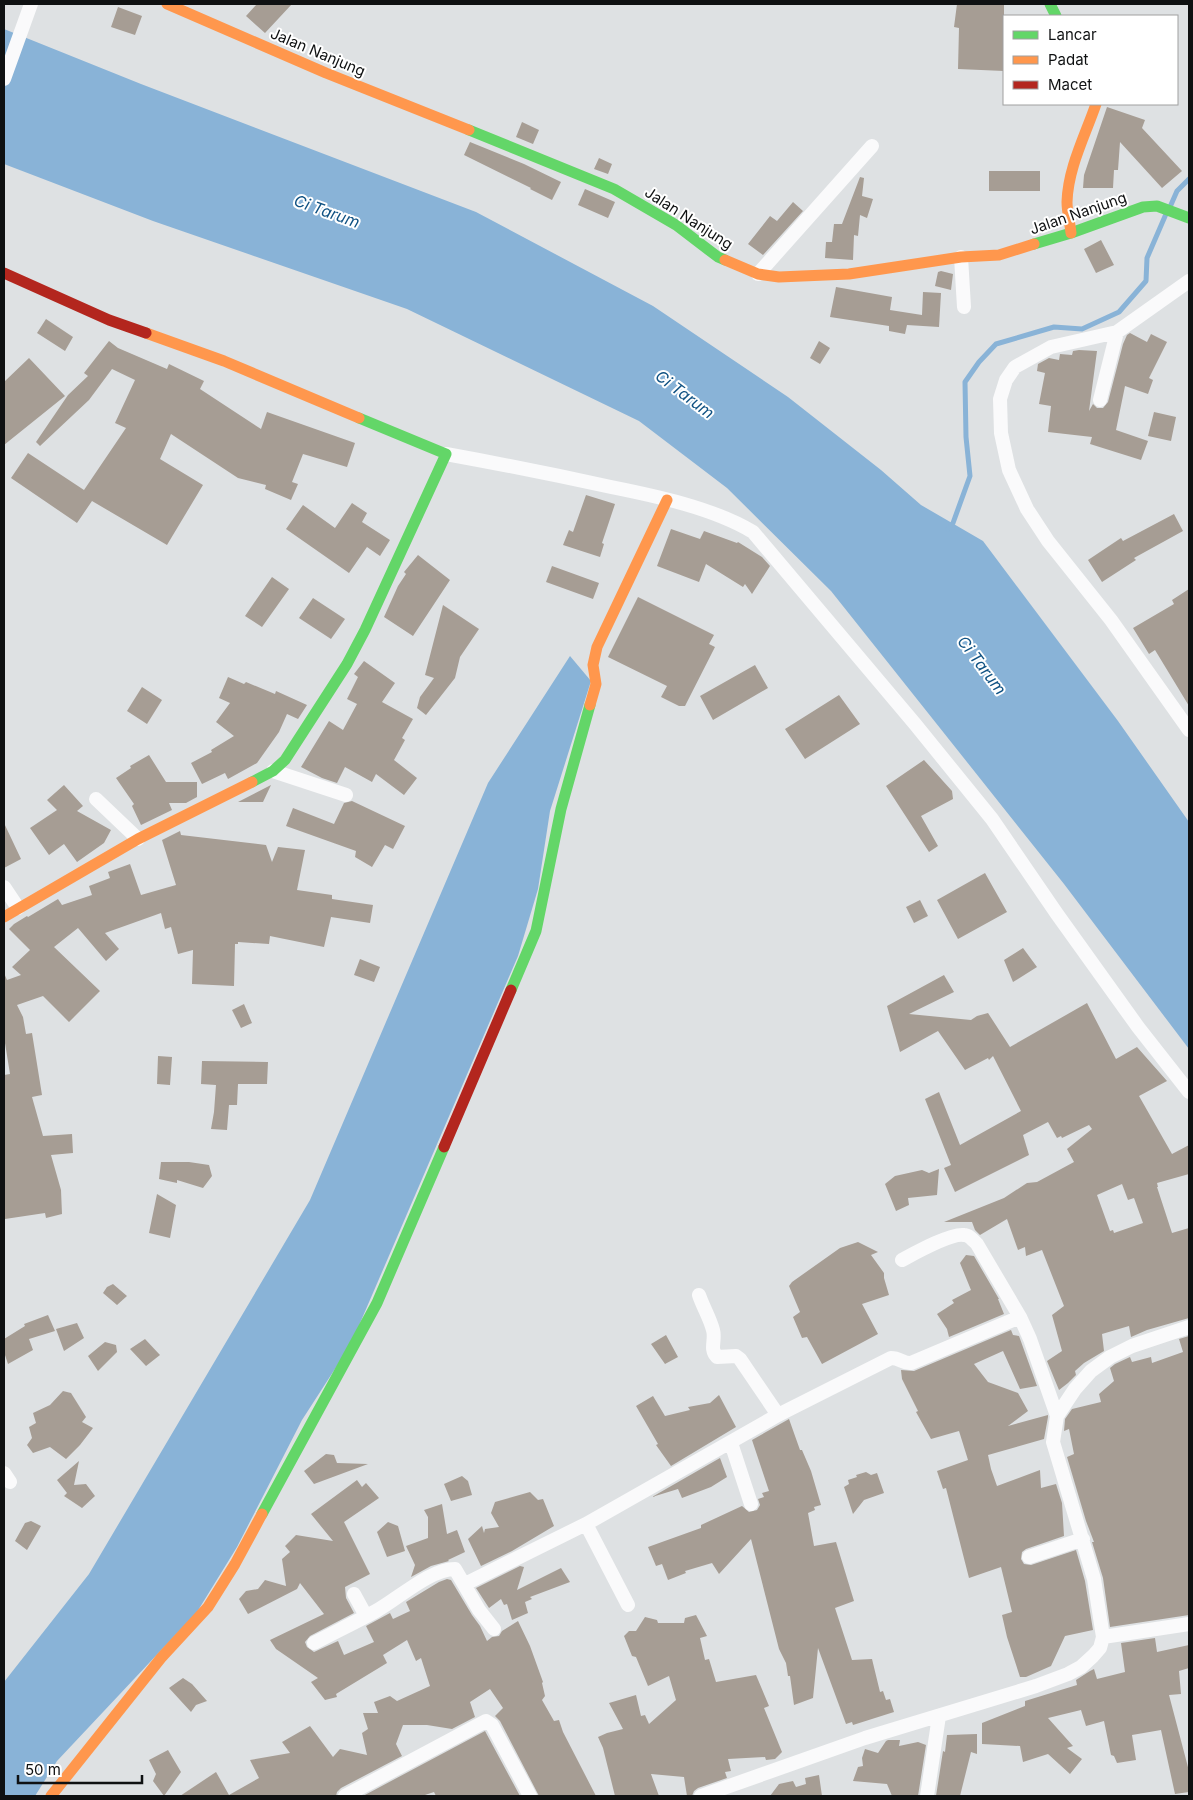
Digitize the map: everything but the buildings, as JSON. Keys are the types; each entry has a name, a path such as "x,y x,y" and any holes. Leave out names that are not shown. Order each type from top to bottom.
{"street":[{"path":"4,79 31,4"},
{"name":"Jalan Nanjung","path":"167,4 326,73 456,124 614,190 676,225 718,257 758,274 779,277 849,274 961,257 999,255 1071,233 1143,207 1157,206 1187,217"},
{"path":"1071,233 1067,202 1072,173 1096,105"},
{"path":"758,274 872,146"},
{"path":"961,257 964,307"},
{"path":"4,273 109,320 224,361 446,454 581,480 667,500 723,517 753,532 910,718 992,819 1132,1019 1189,1092"},
{"path":"1189,282 1117,332 1051,347 1036,354 1015,367 1006,380 1000,399 1001,433 1009,470 1027,509 1048,541 1111,620 1189,730"},
{"path":"1100,400 1117,332"},
{"path":"4,917 138,838 234,792 273,770 285,760 347,664 365,630 446,454"},
{"path":"50,1796 161,1658 208,1608 235,1564 377,1303 536,931 561,809 596,684 593,665 597,647 667,500"},
{"path":"273,770 346,795"},
{"path":"96,798 138,838"},
{"path":"4,888 18,908"},
{"path":"701,1796 865,1738 1000,1698 1068,1674 1081,1667 1100,1648 1104,1637 1094,1579 1054,1442 1057,1416 1030,1339 1020,1317 977,1244 969,1236 959,1235 945,1240 902,1260"},
{"path":"698,1295 714,1331 712,1348 714,1354 717,1358 736,1356 740,1359 778,1415"},
{"path":"465,1584 586,1524 778,1415 891,1358 911,1363 1020,1317"},
{"path":"1057,1416 1075,1389 1091,1371 1110,1357 1132,1346 1189,1327"},
{"path":"731,1443 751,1504"},
{"path":"586,1524 628,1605"},
{"path":"1029,1557 1083,1539"},
{"path":"314,1643 366,1616 447,1569 455,1570 479,1610 494,1630"},
{"path":"354,1594 366,1616"},
{"path":"1104,1637 1189,1624"},
{"path":"927,1796 939,1716"},
{"path":"345,1796 486,1721 492,1724 530,1796"}],"water":[{"name":"Ci Tarum","path":"4,29 141,84 476,212 653,306 788,397 881,470 921,505 983,541 1118,721 1189,822 1189,1049 1064,884 831,591 727,488 639,421 407,309 153,221 4,164"},
{"path":"570,656 591,681 550,811 538,889 518,956 351,1344 302,1420 237,1547 197,1612 57,1761 35,1796 4,1796 4,1682 89,1574 310,1200 488,783"}],"waterway":[{"path":"1170,207 1177,191 1189,179"},
{"path":"948,529 953,523 970,476 966,437 965,382 979,362 996,344 1054,327 1082,329 1119,312 1146,281 1147,258 1166,214"}],"traffic: fast":[{"path":"1050,4 1056,15"},
{"path":"469,130 614,189 676,225 718,257 725,260"},
{"path":"1034,244 1143,207 1157,206 1189,218"},
{"path":"252,782 273,771 285,760 347,664 365,630 446,454 359,418"},
{"path":"511,990 536,931 561,809 590,705"},
{"path":"262,1514 377,1303 444,1147"}],"traffic: slow":[{"path":"167,4 326,73 469,130"},
{"path":"1071,233 1067,210 1070,177 1096,105"},
{"path":"725,260 758,274 779,277 849,274 961,257 999,255 1034,244"},
{"path":"146,333 224,361 359,418"},
{"path":"590,705 596,684 593,665 597,647 667,500"},
{"path":"4,917 138,839 252,782"},
{"path":"51,1796 161,1658 208,1607 235,1564 262,1514"}],"traffic: jam":[{"path":"4,273 109,320 146,333"},
{"path":"444,1147 511,990"}]}
